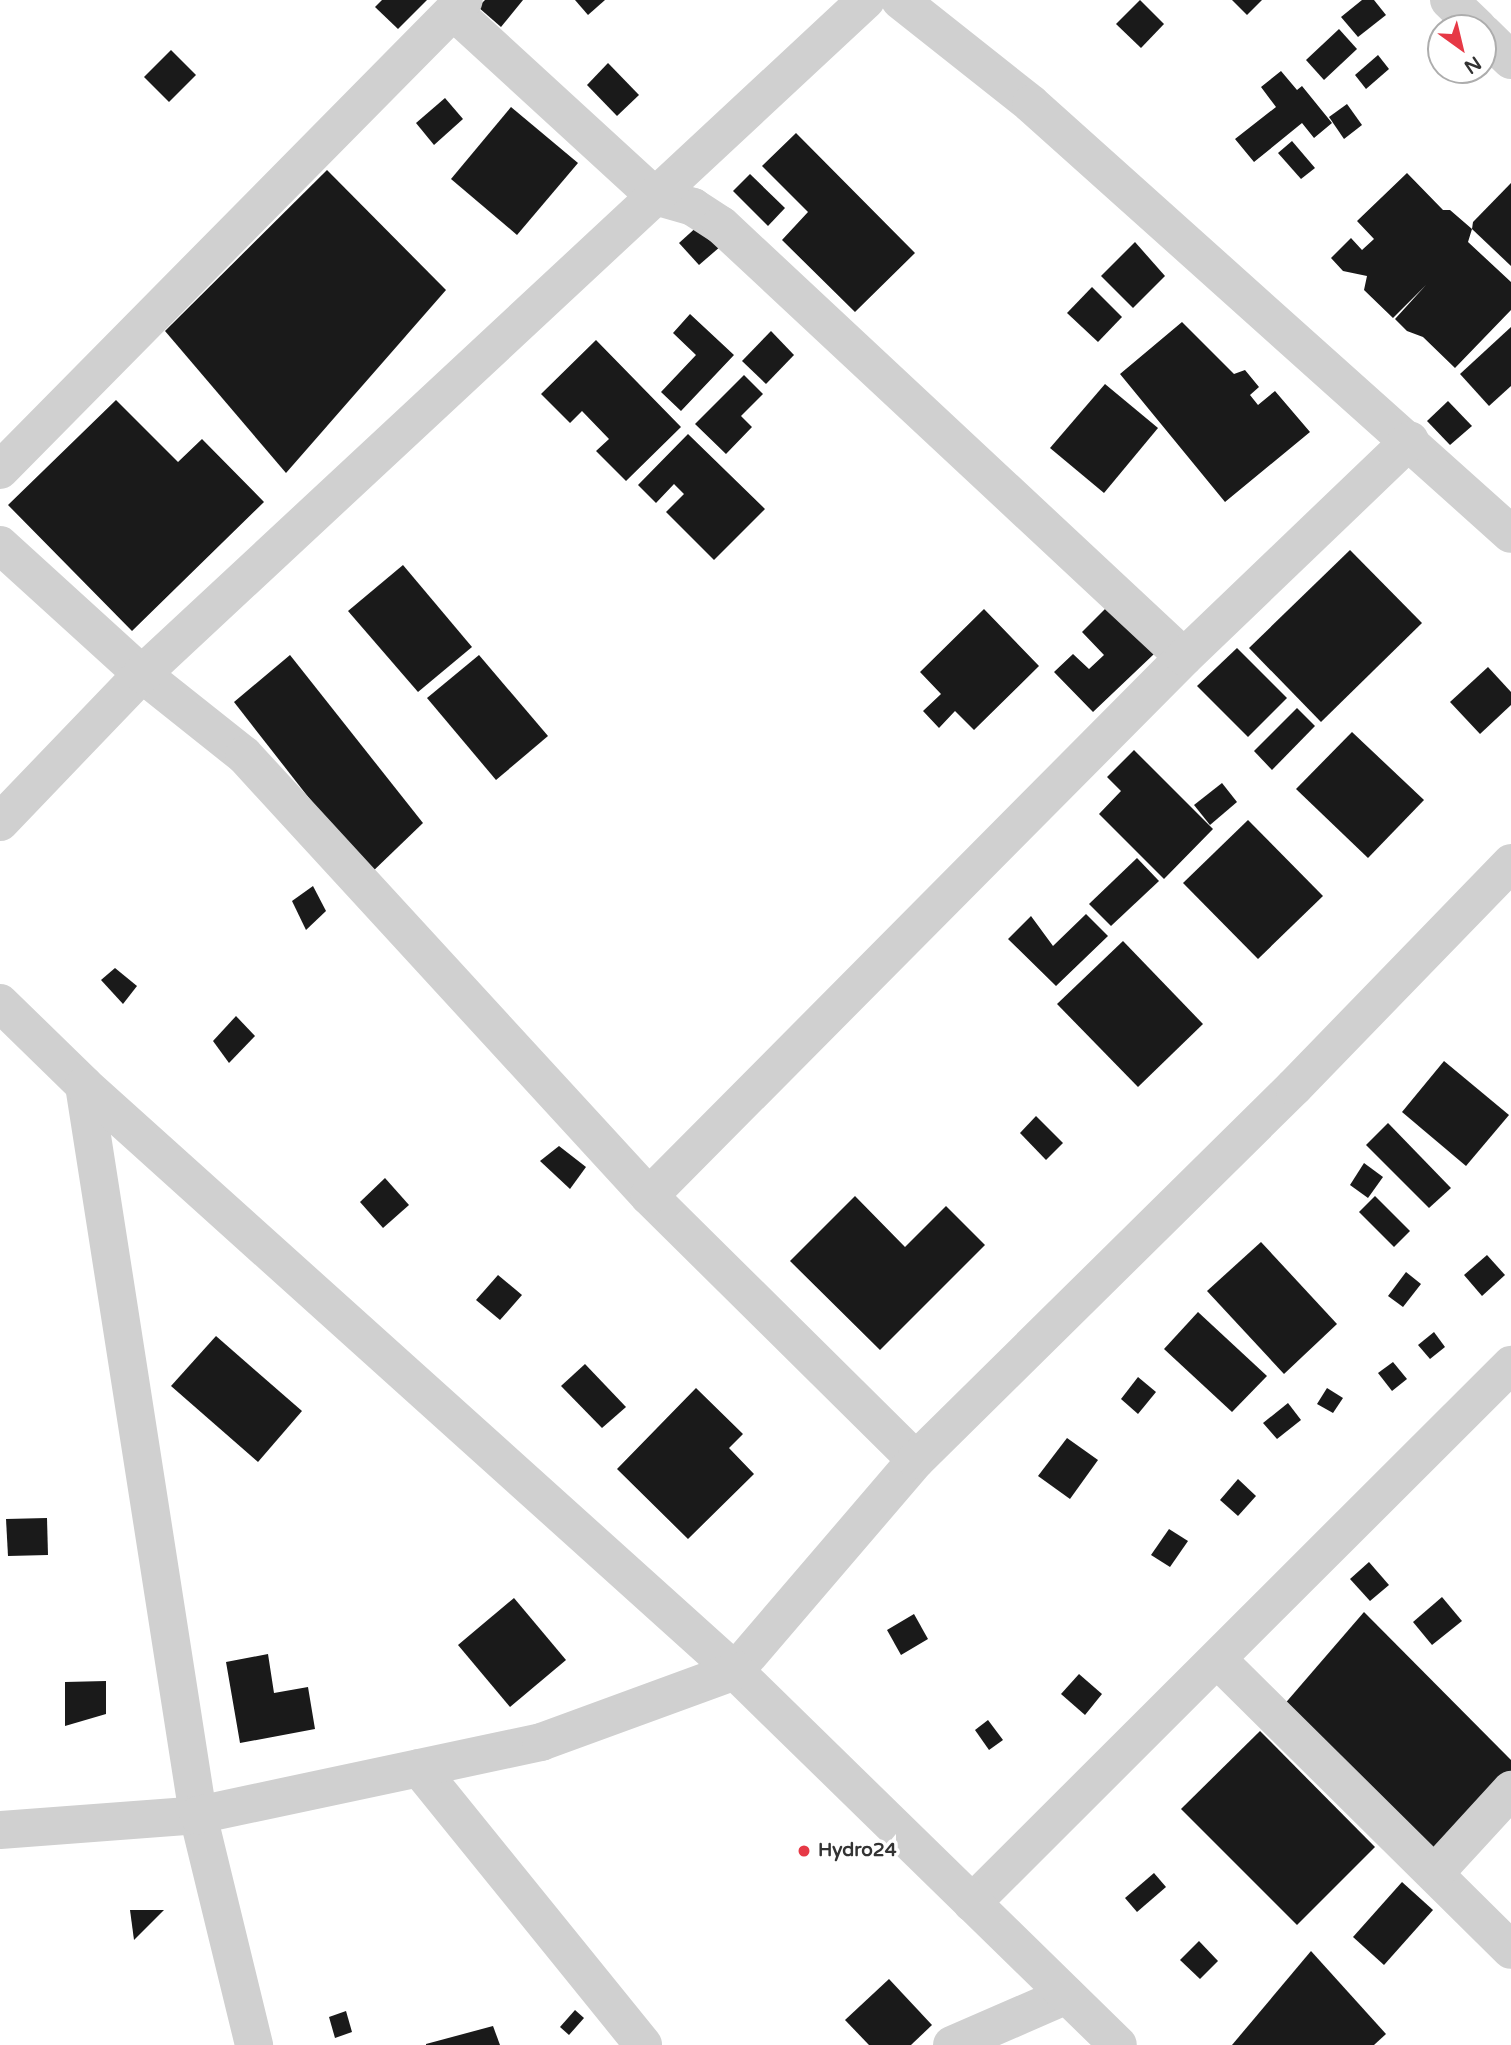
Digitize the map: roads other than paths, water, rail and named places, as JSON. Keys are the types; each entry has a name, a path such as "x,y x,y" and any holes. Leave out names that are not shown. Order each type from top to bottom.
{"street":[{"path":"0,822 142,674 866,0"},
{"path":"900,0 1031,104 1410,440 1511,534"},
{"path":"1449,0 1464,14"},
{"path":"0,470 459,6 655,196 693,207 721,225 1184,657"},
{"path":"1497,46 1511,60"},
{"path":"649,1196 1184,657 1410,440"},
{"path":"0,545 142,674 244,755 649,1196 916,1460"},
{"path":"0,1830 198,1815 541,1742 735,1671 916,1460 1294,1087 1511,863"},
{"path":"0,1003 84,1085 735,1671 1118,2045"},
{"path":"84,1085 198,1815 254,2045"},
{"path":"972,1903 1218,1660 1511,1364"},
{"path":"1218,1660 1435,1873 1452,1896 1511,1950"},
{"path":"419,1768 643,2045"},
{"path":"1435,1873 1511,1790"},
{"path":"952,2045 1067,1995"}],"place":[{"name":"Hydro24","path":"804,1851"}]}
